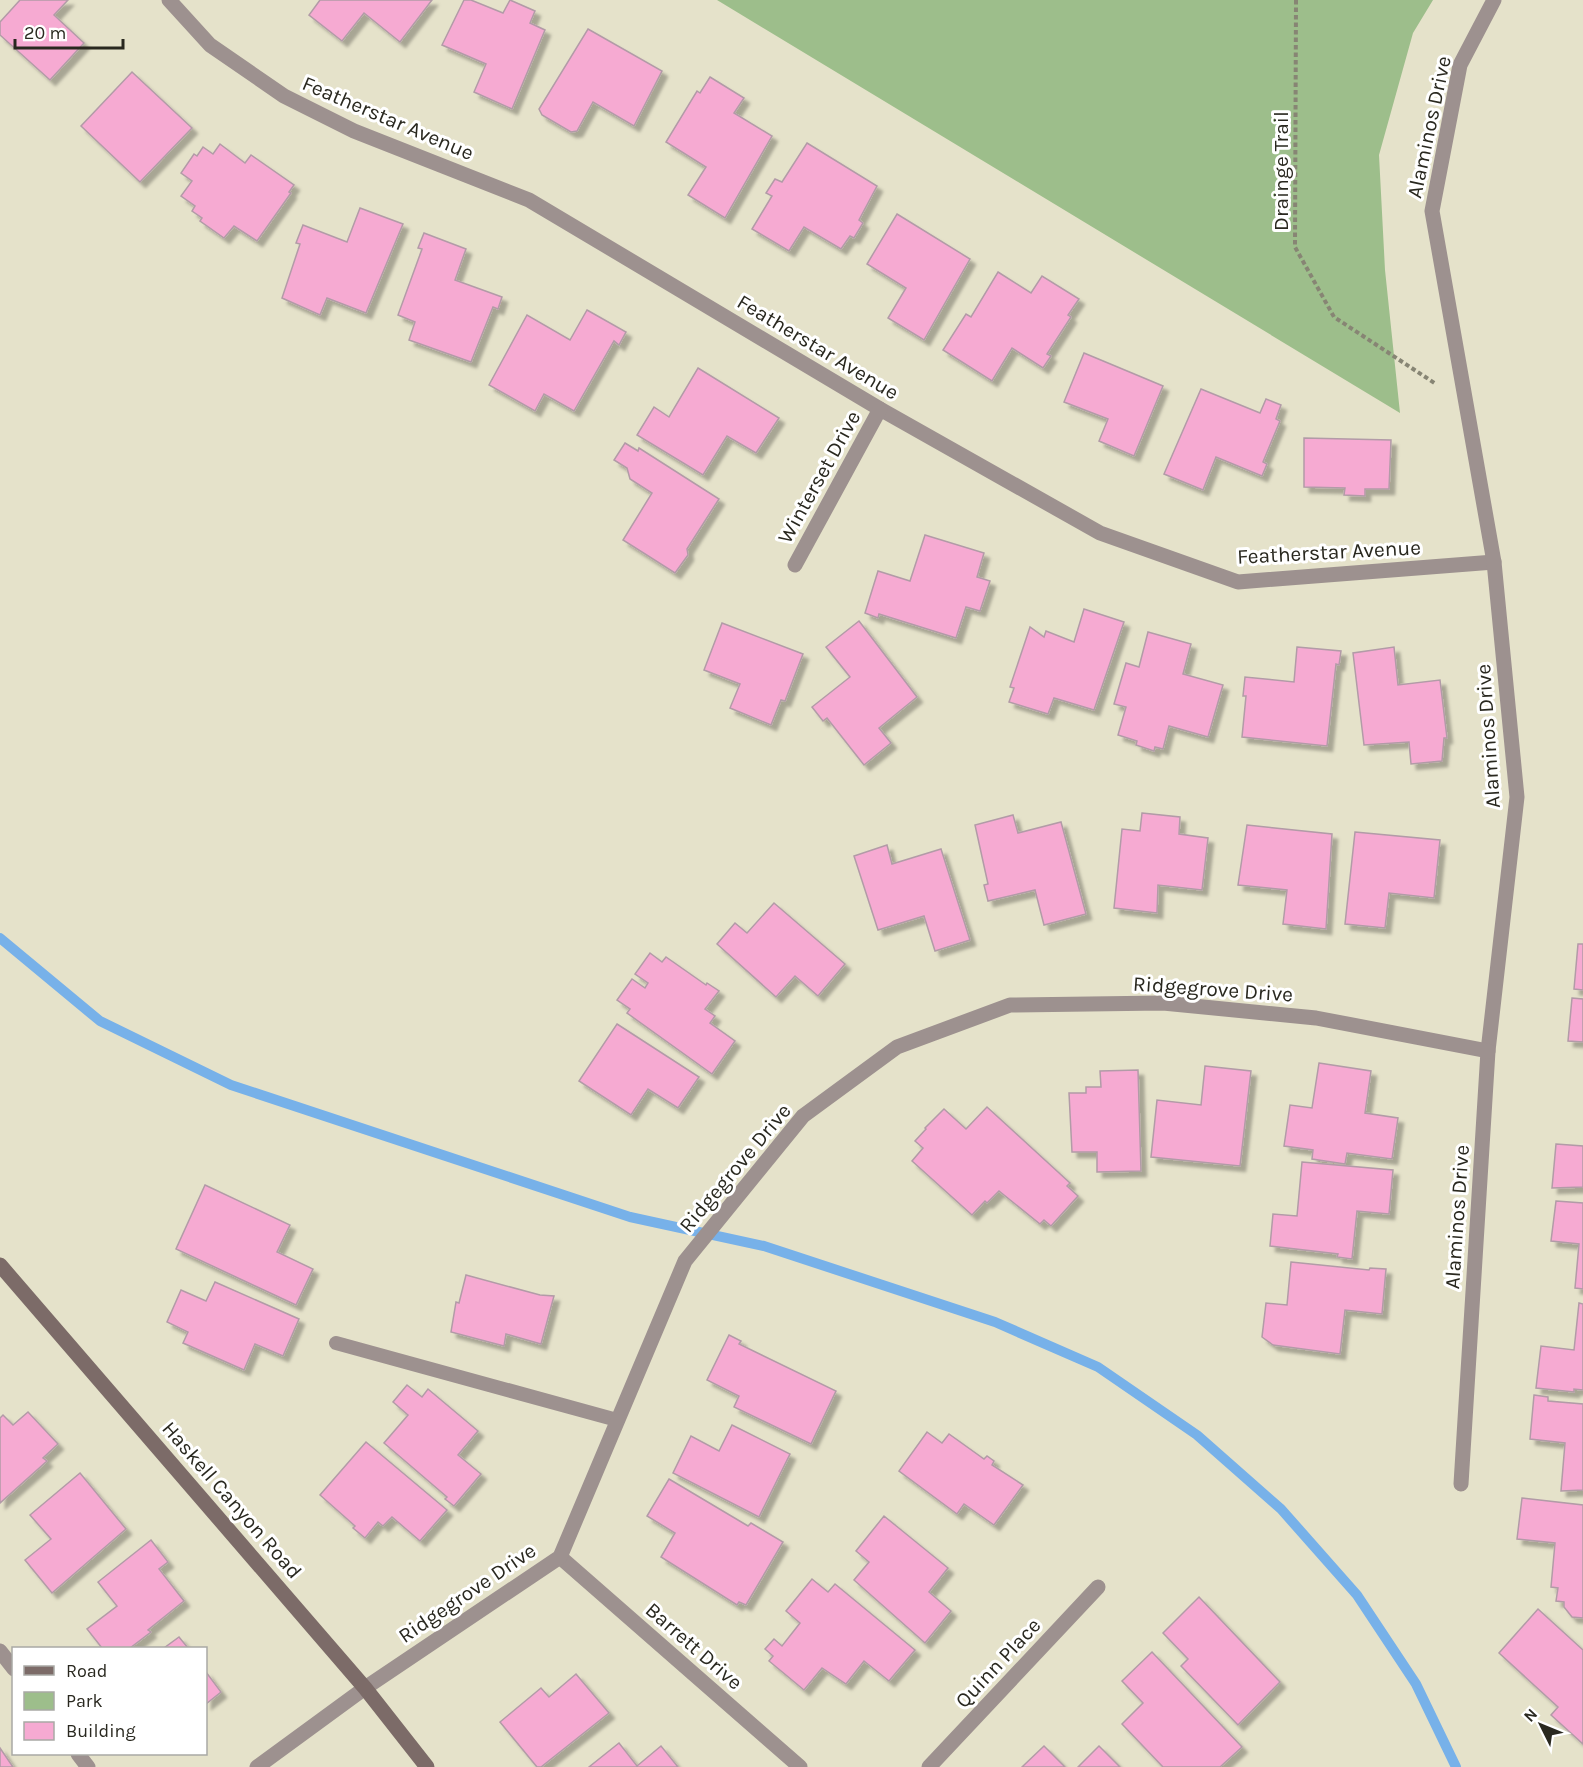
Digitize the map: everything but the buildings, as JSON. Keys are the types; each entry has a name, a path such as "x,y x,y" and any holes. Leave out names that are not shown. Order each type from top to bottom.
{"main road":[{"name":"Haskell Canyon Road","path":"0,1264 366,1688 427,1767"}],"street":[{"name":"Featherstar Avenue","path":"169,0 210,45 284,96 354,131 529,200 880,409 1101,533 1238,582 1494,562"},
{"name":"Alaminos Drive","path":"1461,1484 1488,1051 1517,797 1494,562 1432,212 1460,65 1494,0"},
{"name":"Winterset Drive","path":"795,564 880,409"},
{"name":"Ridgegrove Drive","path":"257,1767 366,1688 560,1557 685,1261 803,1116 897,1047 1010,1005 1163,1003 1316,1018 1488,1051"},
{"name":"Barrett Drive","path":"560,1557 800,1767"},
{"name":"Quinn Place","path":"929,1767 1098,1587"},
{"path":"0,1651 12,1666"},
{"path":"79,1755 88,1767"}],"lane":[{"path":"336,1343 617,1420"}],"path":[{"name":"Drainge Trail","path":"1296,0 1295,247 1334,317 1467,405"}],"green space":[{"path":"717,0 1433,0 1413,33 1379,155 1385,270 1400,413"}],"waterway":[{"path":"0,938 100,1021 231,1085 630,1217 764,1246 995,1322 1098,1367 1197,1435 1281,1509 1357,1595 1416,1684 1456,1767"}]}
